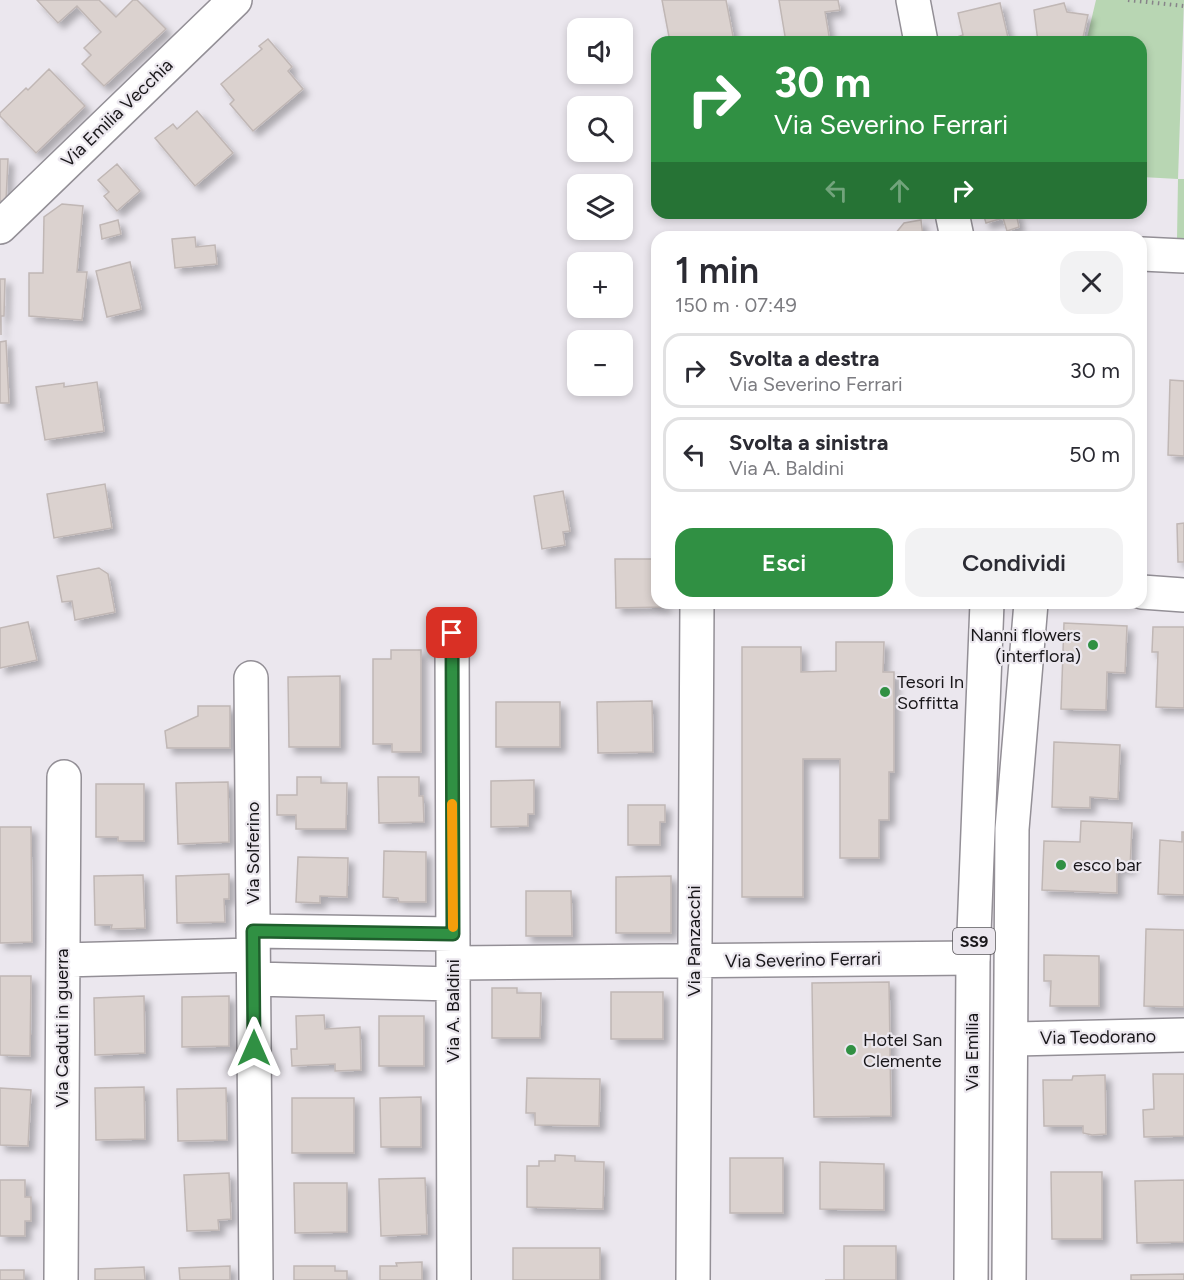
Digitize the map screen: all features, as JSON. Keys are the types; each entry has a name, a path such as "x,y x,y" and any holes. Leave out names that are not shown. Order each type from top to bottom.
{"street":[{"name":"Via Emilia Vecchia","path":"0,226 235,0"},
{"path":"913,0 920,36"},
{"path":"1147,254 1184,256"},
{"path":"1147,592 1184,594"},
{"name":"Via Panzacchi","path":"693,1280 697,609"},
{"name":"Via Emilia","path":"971,1280 973,958 987,609"},
{"path":"1009,1280 1012,829 1030,609"},
{"name":"Via A. Baldini","path":"452,633 454,1280"},
{"name":"Via Solferino","path":"251,678 256,1280"},
{"name":"Via Caduti in guerra","path":"61,1280 64,777"},
{"path":"979,824 1012,829"},
{"name":"Via Severino Ferrari","path":"63,960 254,955 453,960 694,961 973,958"},
{"name":"Via Severino Ferrari","path":"254,955 453,960"},
{"name":"Via Teodorano","path":"1012,1039 1184,1035"}],"path":[{"path":"1128,0 1184,6"}],"green space":[{"path":"1096,0 1184,0 1178,179 1147,177 1147,36 1087,36"},
{"path":"1178,179 1184,179 1184,239 1177,239"}],"building":[{"path":"37,0 99,0 116,17 133,0 137,0 166,29 104,86 82,64 91,55 84,48 101,32 77,6 58,23"},
{"path":"662,0 726,0 733,36 669,36"},
{"path":"779,0 838,0 840,10 825,12 829,36 785,36"},
{"path":"1000,3 1008,36 960,36 963,35 958,13"},
{"path":"1064,3 1067,12 1088,15 1083,36 1037,36 1034,10"},
{"path":"268,39 292,67 288,71 303,89 253,131 230,104 234,100 221,84 262,49 259,46"},
{"path":"49,69 85,106 36,153 0,116 0,113"},
{"path":"197,111 233,153 195,186 155,138 173,124 177,129"},
{"path":"0,159 8,159 6,201 0,201"},
{"path":"117,164 140,191 117,211 104,196 109,192 98,180"},
{"path":"62,204 83,206 77,272 87,272 82,320 29,316 29,273 43,273 44,217"},
{"path":"985,219 1000,219 986,223"},
{"path":"1003,219 1017,219 1019,227 1007,231"},
{"path":"118,220 121,234 102,239 100,225"},
{"path":"921,220 922,231 897,231 904,223"},
{"path":"195,237 196,247 215,245 217,264 175,268 172,239"},
{"path":"130,262 141,309 107,317 96,271"},
{"path":"0,279 5,279 1,335"},
{"path":"6,341 9,403 0,403 0,342"},
{"path":"1170,380 1184,381 1184,456 1168,455"},
{"path":"97,382 104,431 45,440 36,387 64,383 64,387"},
{"path":"105,484 112,528 54,538 47,494"},
{"path":"563,491 570,531 563,532 565,545 542,549 534,496"},
{"path":"1184,523 1184,562 1178,562 1177,524"},
{"path":"615,559 651,559 651,607 616,608"},
{"path":"99,568 108,574 115,612 75,620 72,601 62,602 57,576"},
{"path":"28,622 37,660 0,668 0,628"},
{"path":"1064,623 1127,626 1125,673 1107,672 1106,710 1061,709"},
{"path":"1153,627 1184,627 1184,708 1156,707 1158,652 1152,652"},
{"path":"836,642 884,642 883,672 894,672 894,772 889,772 889,820 879,820 879,858 840,858 840,759 803,759 803,897 742,897 742,647 801,647 801,672 836,671"},
{"path":"391,650 421,650 421,752 392,752 392,744 373,744 373,659 391,659"},
{"path":"340,676 340,747 289,747 288,677"},
{"path":"652,701 653,752 598,753 597,702"},
{"path":"496,702 560,702 560,747 496,747"},
{"path":"198,706 230,706 230,748 167,748 165,731 198,716"},
{"path":"1054,742 1120,745 1118,799 1090,797 1090,808 1052,807"},
{"path":"297,777 321,777 321,783 347,783 346,829 296,829 296,815 277,815 277,795 297,795"},
{"path":"378,777 419,777 419,796 423,796 424,822 379,823"},
{"path":"534,780 534,814 528,814 528,826 491,827 491,781"},
{"path":"228,782 229,842 178,844 176,783"},
{"path":"96,784 144,784 144,841 118,841 118,837 96,837"},
{"path":"628,805 665,805 665,822 660,822 660,845 628,845"},
{"path":"1081,821 1132,823 1130,869 1117,868 1117,893 1042,890 1044,841 1080,842"},
{"path":"0,827 31,827 32,942 0,943"},
{"path":"1182,832 1184,832 1184,895 1158,894 1160,840 1182,842"},
{"path":"384,851 426,852 426,902 399,902 398,898 383,897"},
{"path":"298,857 348,858 347,897 320,896 320,903 296,902"},
{"path":"229,874 229,899 224,899 225,922 177,923 176,876"},
{"path":"143,875 145,928 111,929 112,925 95,925 94,876"},
{"path":"671,876 671,933 616,933 616,877"},
{"path":"526,891 571,891 572,936 526,936"},
{"path":"1146,929 1184,930 1184,1007 1144,1006"},
{"path":"1044,955 1099,956 1099,1006 1050,1006 1051,981 1044,981"},
{"path":"0,976 31,976 30,1056 0,1055"},
{"name":"Hotel San Clemente","path":"889,982 891,1116 814,1117 812,983"},
{"path":"492,988 517,988 517,993 541,993 540,1038 492,1038"},
{"path":"611,992 663,992 663,1039 611,1039"},
{"path":"144,996 145,1053 95,1055 94,998"},
{"path":"229,996 229,1046 182,1047 182,997"},
{"path":"324,1015 325,1029 360,1027 361,1070 335,1071 335,1064 292,1066 291,1049 297,1049 296,1016"},
{"path":"379,1016 424,1016 424,1066 379,1066"},
{"path":"1153,1074 1184,1074 1184,1136 1144,1137 1143,1110 1154,1109"},
{"path":"1105,1075 1106,1134 1083,1133 1083,1126 1044,1126 1043,1080 1072,1080 1073,1076"},
{"path":"527,1078 600,1079 599,1126 535,1125 535,1113 526,1113"},
{"path":"144,1087 145,1139 96,1140 95,1088"},
{"path":"0,1088 31,1090 28,1146 0,1145"},
{"path":"226,1088 227,1140 178,1141 177,1089"},
{"path":"421,1097 421,1147 381,1147 380,1098"},
{"path":"292,1098 354,1098 354,1153 292,1153"},
{"path":"555,1155 575,1156 575,1161 604,1162 603,1209 527,1207 527,1166 539,1166 539,1161 555,1161"},
{"path":"730,1158 783,1158 783,1213 730,1213"},
{"path":"820,1162 884,1164 884,1210 820,1209"},
{"path":"1051,1172 1102,1172 1102,1239 1052,1239"},
{"path":"229,1173 231,1219 218,1220 219,1230 187,1231 184,1175"},
{"path":"425,1178 427,1234 381,1236 379,1179"},
{"path":"0,1180 25,1180 25,1197 31,1197 31,1221 25,1221 25,1236 0,1236"},
{"path":"1184,1180 1184,1242 1137,1243 1135,1181"},
{"path":"294,1183 347,1183 347,1232 295,1233"},
{"path":"844,1246 896,1246 896,1280 844,1280"},
{"path":"513,1248 600,1248 600,1280 513,1280"},
{"path":"422,1262 422,1280 380,1280 380,1266"},
{"path":"230,1266 230,1280 180,1280 179,1268"},
{"path":"294,1266 335,1266 335,1271 347,1271 347,1280 294,1280"},
{"path":"144,1267 145,1280 95,1280 95,1269"},
{"path":"0,1270 24,1270 24,1280 0,1280"},
{"path":"1184,1274 1184,1280 1131,1280 1131,1275"}],"slow traffic":[{"path":"452,804 453,927"}],"place":[{"name":"Nanni flowers (interflora)","path":"1093,645"},
{"name":"Tesori In Soffitta","path":"885,692"},
{"name":"esco bar","path":"1061,865"},
{"name":"Hotel San Clemente","path":"851,1050"}],"route":[{"path":"254,1048 253,931 453,934 452,633"}]}
